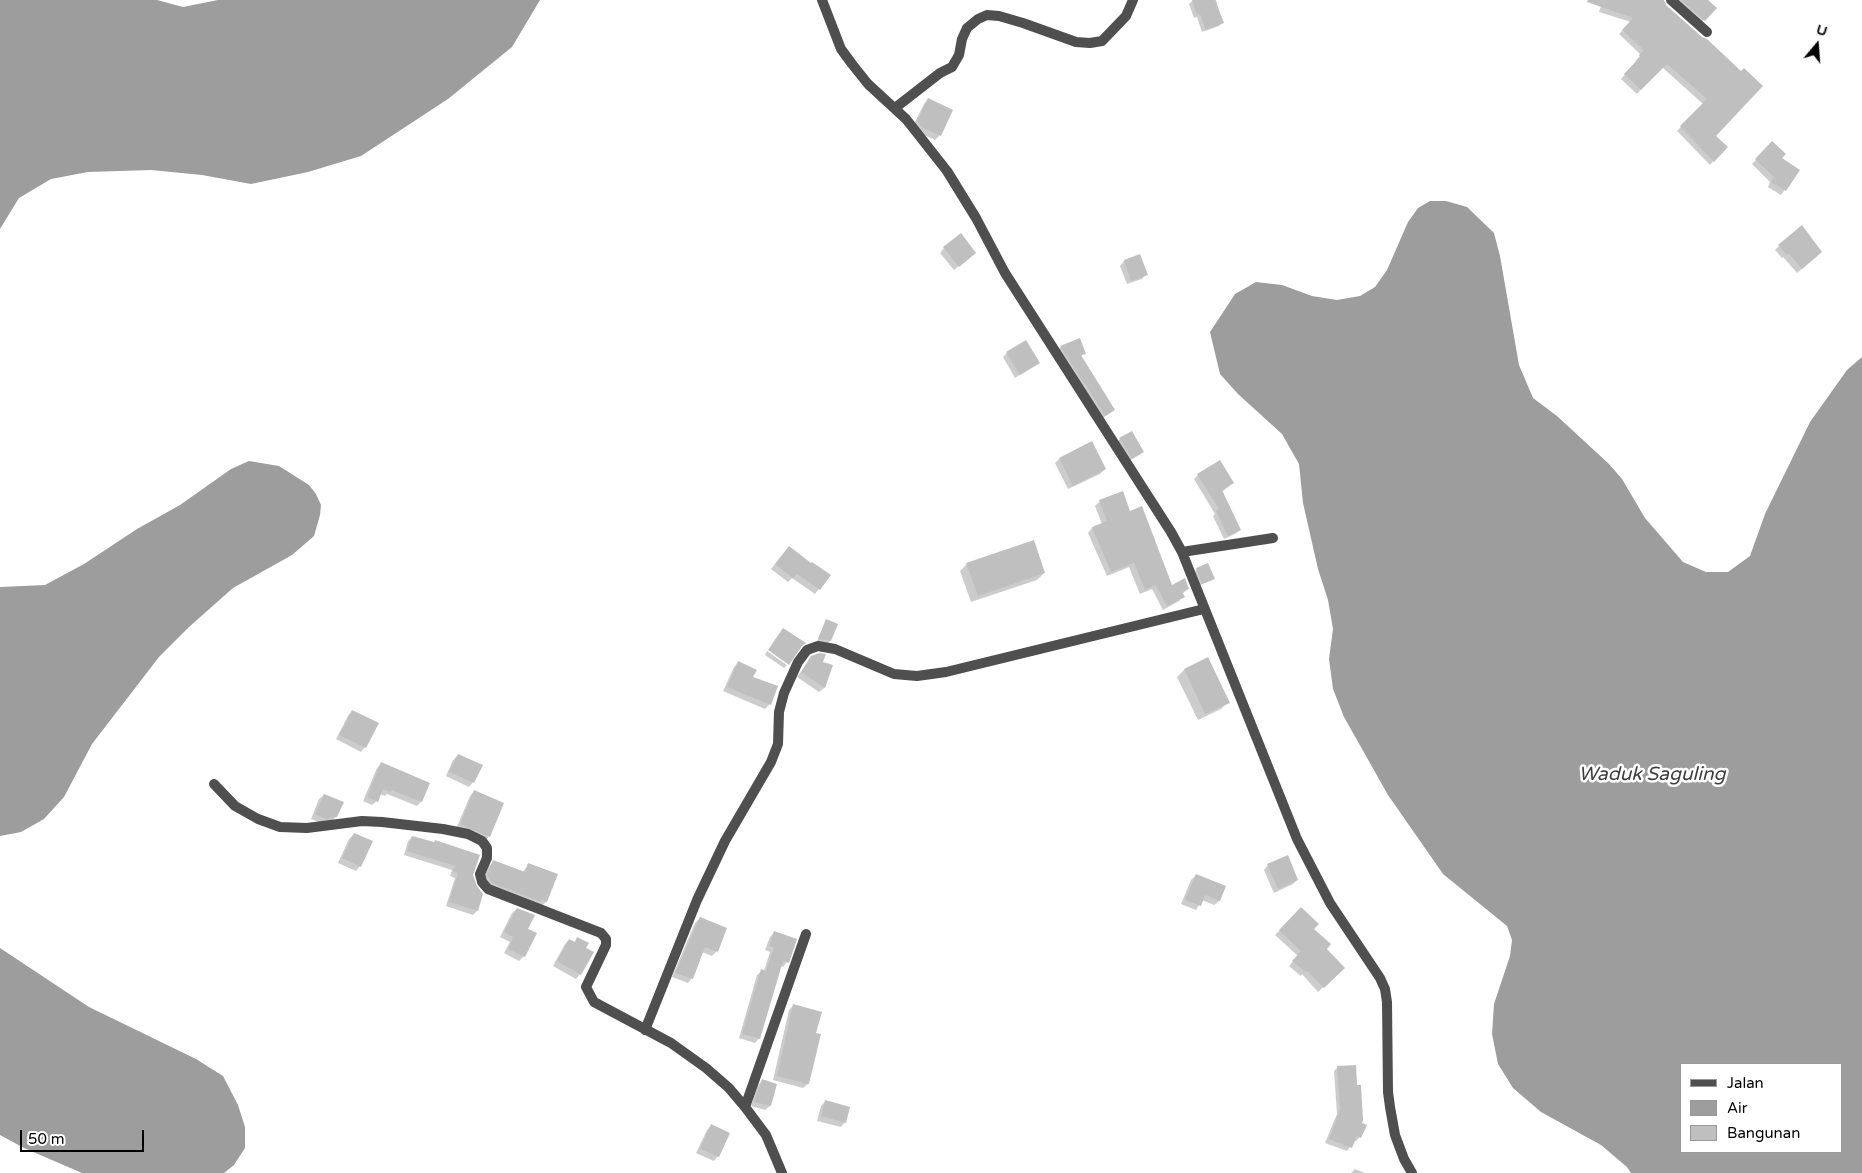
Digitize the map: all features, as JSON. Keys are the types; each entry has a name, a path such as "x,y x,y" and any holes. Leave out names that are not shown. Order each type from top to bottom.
{"street":[{"path":"822,0 841,49 868,84 895,108 947,170 976,218 1005,273 1182,552 1297,838 1330,903 1385,989 1388,1002 1388,1092 1390,1108 1395,1135 1404,1159 1412,1173"},
{"path":"895,108 940,73 952,67 959,55 962,39 967,28 978,19 987,16 999,16 1076,42 1090,43 1102,41 1126,16 1134,0"},
{"path":"1671,0 1707,32"},
{"path":"1182,552 1273,538"},
{"path":"645,1030 704,883 725,841 771,762 778,744 779,712 784,692 798,662 806,650 818,646 835,649 894,674 917,676 946,672 1204,609"},
{"path":"214,784 235,806 258,819 280,826 307,828 362,821 382,822 451,830 468,834 482,841 487,848 487,858 480,874 482,882 488,889 601,933 606,939 606,945 586,987 594,1002 671,1044 706,1068 729,1088 766,1135 782,1173"},
{"path":"745,1106 806,934"}],"water":[{"path":"0,0 157,0 183,7 218,0 540,0 512,47 448,99 361,156 308,172 251,184 202,175 151,170 88,172 51,179 19,198 0,229"},
{"name":"Waduk Saguling","path":"1430,201 1446,201 1467,207 1494,233 1500,256 1519,365 1533,398 1557,416 1609,464 1622,479 1645,518 1683,562 1706,572 1728,572 1750,556 1765,514 1810,422 1847,370 1862,357 1862,1173 1631,1173 1627,1167 1601,1145 1541,1112 1513,1088 1498,1064 1492,1034 1494,1004 1510,956 1512,940 1507,926 1443,874 1388,795 1344,717 1333,689 1329,659 1333,629 1328,600 1318,569 1303,503 1299,464 1282,434 1238,394 1220,374 1210,332 1235,294 1256,282 1282,285 1312,296 1337,300 1360,296 1375,287 1387,270 1408,222 1418,208"},
{"path":"249,461 279,466 309,485 321,505 314,536 292,555 233,588 189,627 159,657 92,744 64,797 44,819 21,832 0,836 0,587 45,585 84,564 137,529 180,505 231,469"},
{"path":"0,948 89,1007 196,1059 223,1076 238,1105 245,1127 245,1148 234,1165 224,1173 82,1173 24,1148 0,1135"}],"building":[{"path":"1192,0 1215,0 1224,23 1206,30 1200,14 1197,15"},
{"path":"1588,0 1664,0 1666,5 1702,37 1707,39 1741,71 1744,68 1763,86 1716,136 1728,147 1714,162 1680,126 1707,99 1667,64 1641,90 1624,74 1644,50 1622,30 1633,18 1587,2"},
{"path":"1681,0 1708,0 1717,8 1705,21"},
{"path":"928,98 953,110 941,136 921,127 917,121"},
{"path":"1772,141 1786,154 1782,158 1800,170 1786,191 1771,182 1774,177 1755,159"},
{"path":"1802,225 1822,252 1802,269 1778,245"},
{"path":"961,233 976,253 959,267 943,247"},
{"path":"1140,254 1148,275 1131,281 1124,260"},
{"path":"1080,338 1086,354 1081,355 1115,410 1105,416 1060,346"},
{"path":"1026,340 1040,363 1020,375 1006,352"},
{"path":"1132,431 1144,452 1132,459 1119,438"},
{"path":"1092,441 1106,469 1073,486 1059,458"},
{"path":"1220,460 1234,483 1222,490 1241,530 1228,536 1216,511 1219,509 1197,474"},
{"path":"1123,491 1130,511 1142,506 1172,585 1185,578 1189,589 1182,592 1185,597 1167,606 1156,585 1145,590 1134,563 1111,572 1092,527 1107,521 1099,500"},
{"path":"1034,540 1045,573 978,596 966,563"},
{"path":"789,546 831,575 820,590 797,574 793,578 775,564"},
{"path":"1208,563 1215,579 1202,584 1196,568"},
{"path":"826,619 838,624 831,641 818,639"},
{"path":"783,628 806,643 789,665 768,650"},
{"path":"819,653 826,654 823,662 833,665 825,688 801,672 811,656"},
{"path":"1208,657 1230,703 1205,714 1184,669"},
{"path":"738,661 757,670 753,677 778,686 771,705 727,687"},
{"path":"352,710 379,723 366,748 339,735"},
{"path":"458,754 483,765 474,783 449,772"},
{"path":"381,762 430,783 422,802 391,790 391,792 383,789 378,802 367,797"},
{"path":"474,790 504,803 490,837 460,824"},
{"path":"324,794 344,802 337,817 326,819 315,814"},
{"path":"354,833 373,841 361,867 342,858"},
{"path":"412,836 434,842 435,840 480,855 473,875 477,886 483,894 478,911 449,902 458,873 453,871 455,866 407,851"},
{"path":"1288,855 1298,880 1278,889 1267,864"},
{"path":"493,860 525,872 528,863 558,874 547,902 541,900 541,902 492,883 487,875"},
{"path":"1196,874 1226,886 1220,901 1205,895 1201,906 1185,900"},
{"path":"1301,907 1319,924 1314,929 1331,944 1327,949 1345,968 1324,988 1307,971 1292,961 1301,951 1279,930"},
{"path":"517,908 535,915 528,929 537,933 525,957 508,949 513,937 504,932"},
{"path":"700,917 727,928 718,952 705,947 693,979 675,973"},
{"path":"774,931 797,939 789,963 783,961 760,1039 742,1034 761,969 766,971 774,947 769,946"},
{"path":"577,937 589,943 586,948 594,952 581,975 557,961 569,939 575,942"},
{"path":"793,1004 822,1012 816,1033 821,1034 809,1084 777,1076"},
{"path":"1356,1065 1357,1085 1361,1085 1362,1123 1367,1125 1361,1138 1357,1136 1352,1148 1329,1139 1340,1109 1337,1066"},
{"path":"762,1079 777,1084 771,1106 754,1102"},
{"path":"825,1100 850,1107 846,1123 821,1116"},
{"path":"711,1124 730,1133 719,1157 700,1149"}]}
